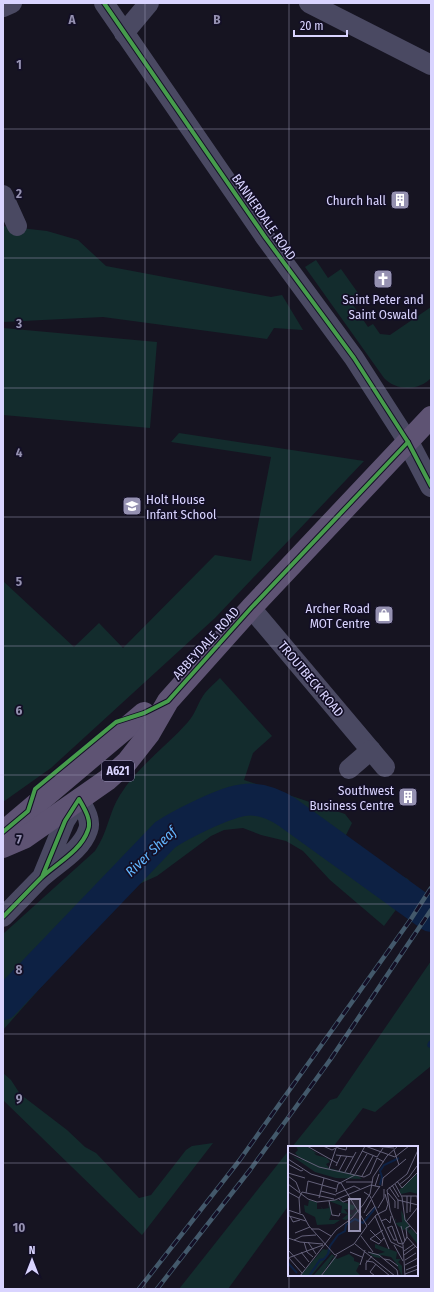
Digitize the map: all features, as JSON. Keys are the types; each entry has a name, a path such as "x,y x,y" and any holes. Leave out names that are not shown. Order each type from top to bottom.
{"main road":[{"name":"ABBEYDALE ROAD","path":"3,847 24,838 107,780 127,762 149,734 168,701 251,608 431,417"},
{"name":"ABBEYDALE ROAD","path":"28,811 35,789 116,722 144,713 168,701"},
{"name":"ABBEYDALE ROAD","path":"3,832 144,713"},
{"path":"52,792 79,799 91,759"}],"street":[{"path":"3,7 12,3"},
{"name":"BANNERDALE ROAD","path":"104,3 265,237 354,358 408,442"},
{"path":"124,33 149,3"},
{"path":"309,3 431,65"},
{"path":"3,195 17,226"},
{"path":"408,442 431,486"},
{"name":"TROUTBECK ROAD","path":"251,608 385,767"},
{"path":"349,769 371,750"},
{"path":"3,917 42,877 65,821 79,799"}],"green space":[{"path":"3,226 47,231 78,240 106,266 271,297 282,295 303,330 274,328 267,339 103,317 3,322"},
{"path":"316,260 328,278 341,269 358,293 349,299 368,327 373,324 380,334 390,335 431,307 431,378 420,385 408,388 395,385 384,378 305,267"},
{"path":"3,328 157,342 150,428 3,415"},
{"path":"179,433 364,461 215,618 51,768 3,802 3,581 74,647 99,623 123,648 215,555 251,561 271,457 171,442"},
{"path":"220,678 272,736 253,753 244,780 345,814 352,823 346,835 328,857 343,866 346,864 354,871 378,883 403,877 407,878 412,888 384,926 330,880 303,851 286,841 261,835 243,828 224,830 211,836 157,876 128,889 3,1030 3,934 95,851 103,837 113,808 127,785 135,775 188,722 205,693"},
{"path":"431,961 431,1066 375,1112 363,1108 334,1146 293,1146 330,1100 337,1098"},
{"path":"3,1073 11,1080 20,1094 67,1130 85,1147 96,1153 139,1198 151,1195 186,1150 192,1146 213,1143 142,1235 3,1100"},
{"path":"288,1151 288,1206 228,1289 179,1289"}],"waterway":[{"name":"River Sheaf","path":"3,1004 165,835 200,816 237,801 256,800 266,802 287,812 431,916"}],"railway":[{"path":"139,1289 239,1161 411,919 431,888"},
{"path":"157,1289 250,1170 330,1060 431,910"}],"cycle path":[{"path":"104,3 265,237 354,358 408,442 431,486"},
{"path":"3,832 28,811 35,789 116,722 144,713 168,701 251,608 408,442"},
{"path":"3,917 47,872 68,856 85,837 89,822 87,814 79,799 65,821 42,877"}],"place":[{"name":"Church hall","path":"400,200"},
{"name":"Saint Peter and Saint Oswald","path":"383,279"},
{"name":"Holt House Infant School","path":"132,506"},
{"name":"Archer Road MOT Centre","path":"384,615"},
{"name":"Southwest Business Centre","path":"408,797"}]}
